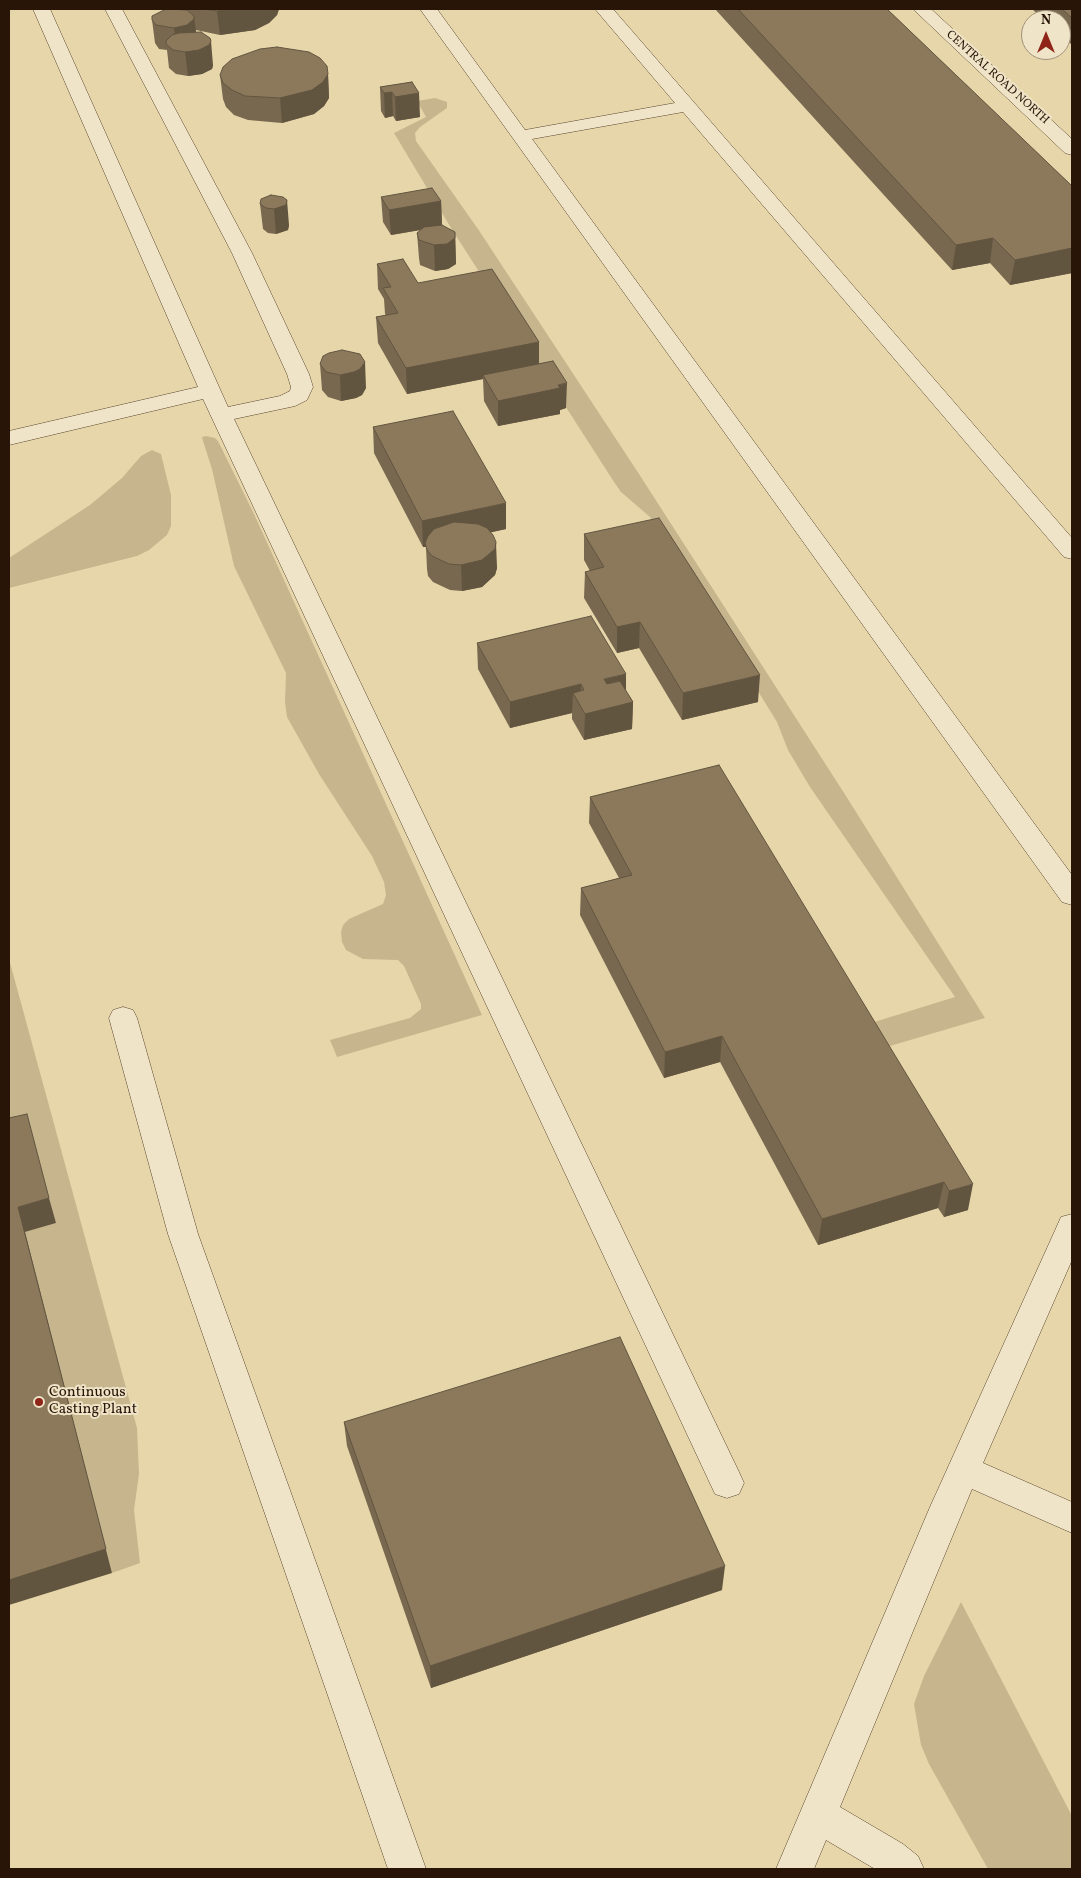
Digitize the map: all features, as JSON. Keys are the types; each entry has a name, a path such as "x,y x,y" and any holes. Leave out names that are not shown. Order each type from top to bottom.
{"lane":[{"path":"41,9 221,415 727,1483"},
{"path":"113,9 242,253 298,374 302,387 298,395 287,401 221,415"},
{"path":"428,9 1072,895"},
{"path":"604,9 1072,552"},
{"name":"CENTRAL ROAD NORTH","path":"921,9 1072,149"},
{"path":"520,136 688,106"},
{"path":"9,438 210,391"},
{"path":"122,1018 182,1234 407,1869"},
{"path":"795,1869 964,1470 1072,1226"},
{"path":"964,1470 1072,1518"},
{"path":"818,1815 883,1853 905,1869"}],"shaded area":[{"path":"435,98 447,102 447,108 420,127 415,133 416,141 478,229 639,474 846,796 985,1018 873,1051 858,1027 955,997 810,787 788,750 777,722 657,527 650,517 621,492 614,482 451,228 394,133 426,117 417,101"},
{"path":"202,437 215,438 218,441 254,514 482,1015 337,1057 330,1040 410,1018 421,1009 421,1004 404,966 398,960 363,959 346,950 342,942 341,932 343,925 349,919 383,904 386,895 384,882 372,856 319,774 287,717 285,702 286,673 234,566 212,469"},
{"path":"152,450 161,454 171,495 171,526 167,535 149,550 137,556 9,588 9,558 90,505 122,478 141,456"},
{"path":"9,959 137,1428 139,1474 134,1510 140,1563 112,1573 25,1232 56,1223 9,1146"},
{"path":"961,1602 1072,1816 1072,1869 988,1869 929,1764 921,1745 914,1704 924,1676"}],"building":[{"path":"166,9 187,10 194,16 194,19 187,25 174,28 156,25 152,20 152,16"},
{"path":"205,9 234,9 217,11"},
{"path":"738,9 887,9 1072,186 1072,248 1015,260 993,238 956,245"},
{"path":"1072,9 1072,18 1071,10 1063,10"},
{"path":"201,32 210,38 211,41 209,45 199,50 185,52 173,50 166,44 166,41 172,35"},
{"path":"277,47 309,52 320,58 327,66 328,74 323,82 312,90 280,98 245,96 223,83 220,75 223,67 232,59 260,49"},
{"path":"412,82 419,93 395,97 392,92 384,93 380,87"},
{"path":"432,188 441,201 389,210 381,197"},
{"path":"271,195 283,197 287,200 286,205 274,209 266,208 260,204 261,199"},
{"path":"442,225 455,232 455,238 447,244 434,245 419,240 417,233 424,227"},
{"path":"403,259 418,283 492,269 539,342 406,368 376,317 398,313 383,288 391,287 377,264"},
{"path":"342,350 360,354 365,362 360,369 354,372 340,375 326,372 320,364 323,356"},
{"path":"553,361 567,383 558,385 560,388 498,401 483,375"},
{"path":"453,411 506,503 422,521 373,427"},
{"path":"659,518 760,675 683,693 640,622 617,627 585,572 604,567 584,534"},
{"path":"454,522 478,524 487,528 496,542 495,549 482,560 461,565 449,564 432,556 427,550 425,543 428,536 434,529"},
{"path":"591,616 626,674 604,679 607,684 620,681 633,702 585,714 573,693 584,690 581,684 510,702 477,643"},
{"path":"719,765 973,1184 949,1191 944,1182 822,1219 722,1036 665,1052 581,888 632,875 590,797"},
{"name":"Continuous Casting Plant","path":"27,1114 49,1198 18,1207 106,1549 9,1580 9,1118"},
{"path":"620,1337 725,1566 430,1666 344,1422"}],"place":[{"name":"Continuous Casting Plant","path":"39,1402"}]}
